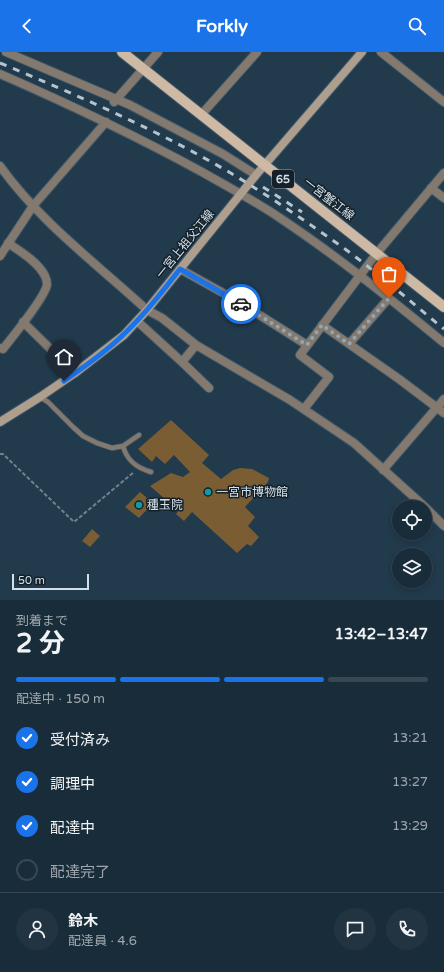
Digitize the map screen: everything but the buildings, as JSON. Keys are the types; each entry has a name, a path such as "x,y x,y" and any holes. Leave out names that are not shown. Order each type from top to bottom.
{"main road":[{"name":"一宮蟹江線","path":"122,52 444,307"},
{"name":"一宮上祖父江線","path":"0,422 40,398 124,335 148,310 256,175 362,52"}],"street":[{"path":"6,52 173,126 223,154 256,175"},
{"path":"116,100 158,52"},
{"path":"201,115 257,52"},
{"path":"381,52 444,102"},
{"path":"0,74 106,122 241,194 279,218 361,276 444,343"},
{"path":"0,256 33,206 106,122"},
{"path":"0,166 33,206 52,225 148,310 162,318 196,345 304,409 354,444 417,500"},
{"path":"304,409 329,377 300,355 377,253 444,173"},
{"path":"431,188 444,198"},
{"path":"0,348 3,349 23,322 41,297 47,284 45,276 37,266 8,243"},
{"path":"180,269 234,299 307,345"},
{"path":"349,344 389,298"},
{"path":"137,321 209,388"},
{"path":"23,322 75,373"},
{"path":"322,325 444,413"},
{"path":"182,362 196,345"},
{"path":"383,470 444,399"},
{"path":"432,514 444,526"}],"lane":[{"path":"40,398 48,402 59,415 83,436 97,443 112,448 123,446 139,435"},
{"path":"123,446 129,459 138,468 151,472"}],"path":[{"path":"0,454 3,454 74,522 138,468"}],"railway":[{"path":"0,63 145,127 229,172 288,209 345,249 383,278 444,329"},
{"path":"263,187 302,212"}],"way so far":[{"path":"241,304 307,345 322,325 349,344 389,298"}],"place":[{"name":"一宮市博物館","path":"208,492"},
{"name":"種玉院","path":"139,505"}],"route":[{"path":"64,381 124,335 148,310 180,269 241,304"}]}
